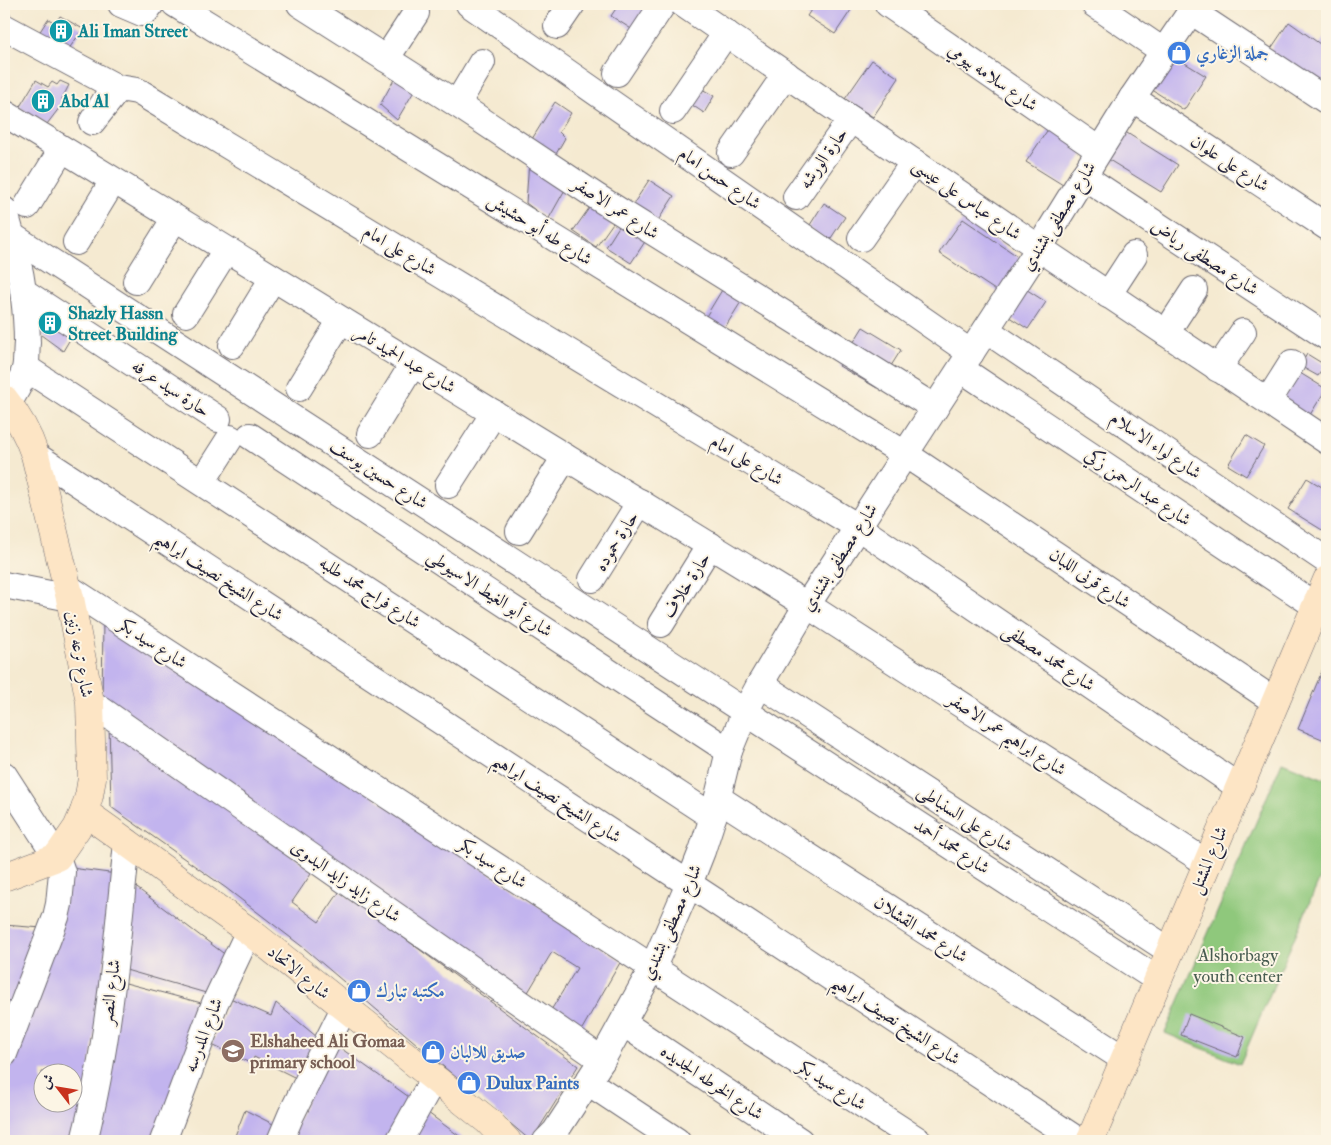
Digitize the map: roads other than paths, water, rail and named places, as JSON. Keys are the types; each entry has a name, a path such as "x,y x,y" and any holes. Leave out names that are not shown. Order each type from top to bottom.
{"street":[{"path":"121,4 142,13 151,4"},
{"name":"شارع طه أبو حشيش","path":"175,4 905,454"},
{"name":"شارع حسن امام","path":"469,4 966,361"},
{"path":"557,26 572,4"},
{"path":"617,72 663,4"},
{"name":"شارع عباس على عيسى","path":"683,4 1108,295 1327,441"},
{"name":"شارع سلامه بيومي","path":"888,4 1099,150"},
{"path":"1094,4 1163,51"},
{"name":"شارع عمر الاصفر","path":"314,8 386,59 597,197 935,408"},
{"path":"1193,8 1327,101"},
{"name":"شارع مصطفى بشندي","path":"557,1138 653,967 689,884 716,807 729,751 745,712 760,684 807,605 1039,248 1132,98 1193,8"},
{"path":"386,59 416,12"},
{"path":"4,27 114,86 92,122 15,208 12,236 24,292 26,368 18,388 6,401"},
{"path":"673,111 726,34"},
{"path":"456,104 482,62"},
{"path":"731,153 786,74"},
{"name":"شارع على امام","path":"92,122 119,88 141,93 858,527"},
{"name":"شارع على علوان","path":"1132,98 1327,228"},
{"name":"شارع عبد الحميد تامر","path":"4,113 807,605"},
{"name":"حارة الورشه","path":"796,197 851,119"},
{"path":"861,238 914,162"},
{"name":"شارع مصطفى رياض","path":"1083,176 1327,337"},
{"path":"76,242 113,181"},
{"path":"136,282 175,218"},
{"name":"شارع حسين يوسف","path":"12,236 745,712"},
{"path":"186,314 226,250"},
{"path":"1108,295 1134,255"},
{"path":"232,345 273,278"},
{"path":"1166,333 1194,290"},
{"name":"حارة سيد عرفه","path":"24,292 232,431"},
{"path":"298,388 341,320"},
{"name":"شارع لواء الاسلام","path":"986,330 1327,561"},
{"path":"1218,368 1243,332"},
{"name":"شارع عبد الرحمن زكي","path":"966,361 1316,606"},
{"path":"1268,401 1292,363"},
{"path":"370,434 413,364"},
{"name":"شارع فراج محمد طلبه","path":"26,368 202,482 716,807"},
{"name":"شارع ترعه زنين","path":"6,401 29,438 35,456 68,592 90,702 92,778 89,796 77,828 57,857"},
{"path":"448,485 494,413"},
{"path":"202,482 232,431"},
{"name":"شارع أبو الغيط الاسيوطي","path":"232,431 729,751"},
{"name":"شارع قرنى اللبان","path":"905,454 1276,702"},
{"name":"شارع الشيخ نصيف ابراهيم","path":"35,456 1078,1141"},
{"path":"519,531 565,457"},
{"name":"حارة حموده","path":"592,579 640,502"},
{"name":"شارع محمد مصطفى","path":"858,527 1239,787"},
{"name":"حارة خلاف","path":"661,624 710,545"},
{"name":"شارع المشتل","path":"1090,1141 1327,580"},
{"path":"4,586 68,592"},
{"name":"شارع سيد بكر","path":"68,592 653,967 918,1141"},
{"name":"شارع ابراهيم عمر الاصفر","path":"807,605 1207,864"},
{"name":"شارع على السنباطى","path":"760,684 1170,951"},
{"name":"شارع زايد زايد البدوى","path":"90,702 602,1060"},
{"name":"شارع محمد أحمد","path":"745,712 1158,980"},
{"path":"4,775 57,857 62,872 56,917 4,1054"},
{"name":"شارع محمد القشلان","path":"716,807 1124,1059"},
{"name":"شارع الاتحاد","path":"84,812 248,931 488,1120 507,1141"},
{"name":"شارع النصر","path":"84,1141 92,1112 101,1061 113,976 127,842"},
{"path":"4,877 57,857"},
{"name":"شارع المدرسه","path":"163,1141 215,1003 248,931"},
{"path":"280,1141 344,1008"},
{"name":"شارع الخرطه الجديده","path":"623,1023 800,1141"},
{"path":"399,1141 434,1078"},
{"path":"588,1082 677,1141"}],"place":[{"name":"Ali Iman Street","path":"61,31"},
{"name":"جملة الزغاري","path":"1179,53"},
{"name":"Abd Al","path":"43,101"},
{"name":"Shazly Hassn Street Building","path":"50,323"},
{"name":"مكتبه تبارك","path":"359,991"},
{"name":"Elshaheed Ali Gomaa primary school","path":"233,1051"},
{"name":"صديق للالبان","path":"433,1052"},
{"name":"Dulux Paints","path":"469,1083"}],"park label":[{"name":"Alshorbagy youth center","path":"1238,965"}]}
